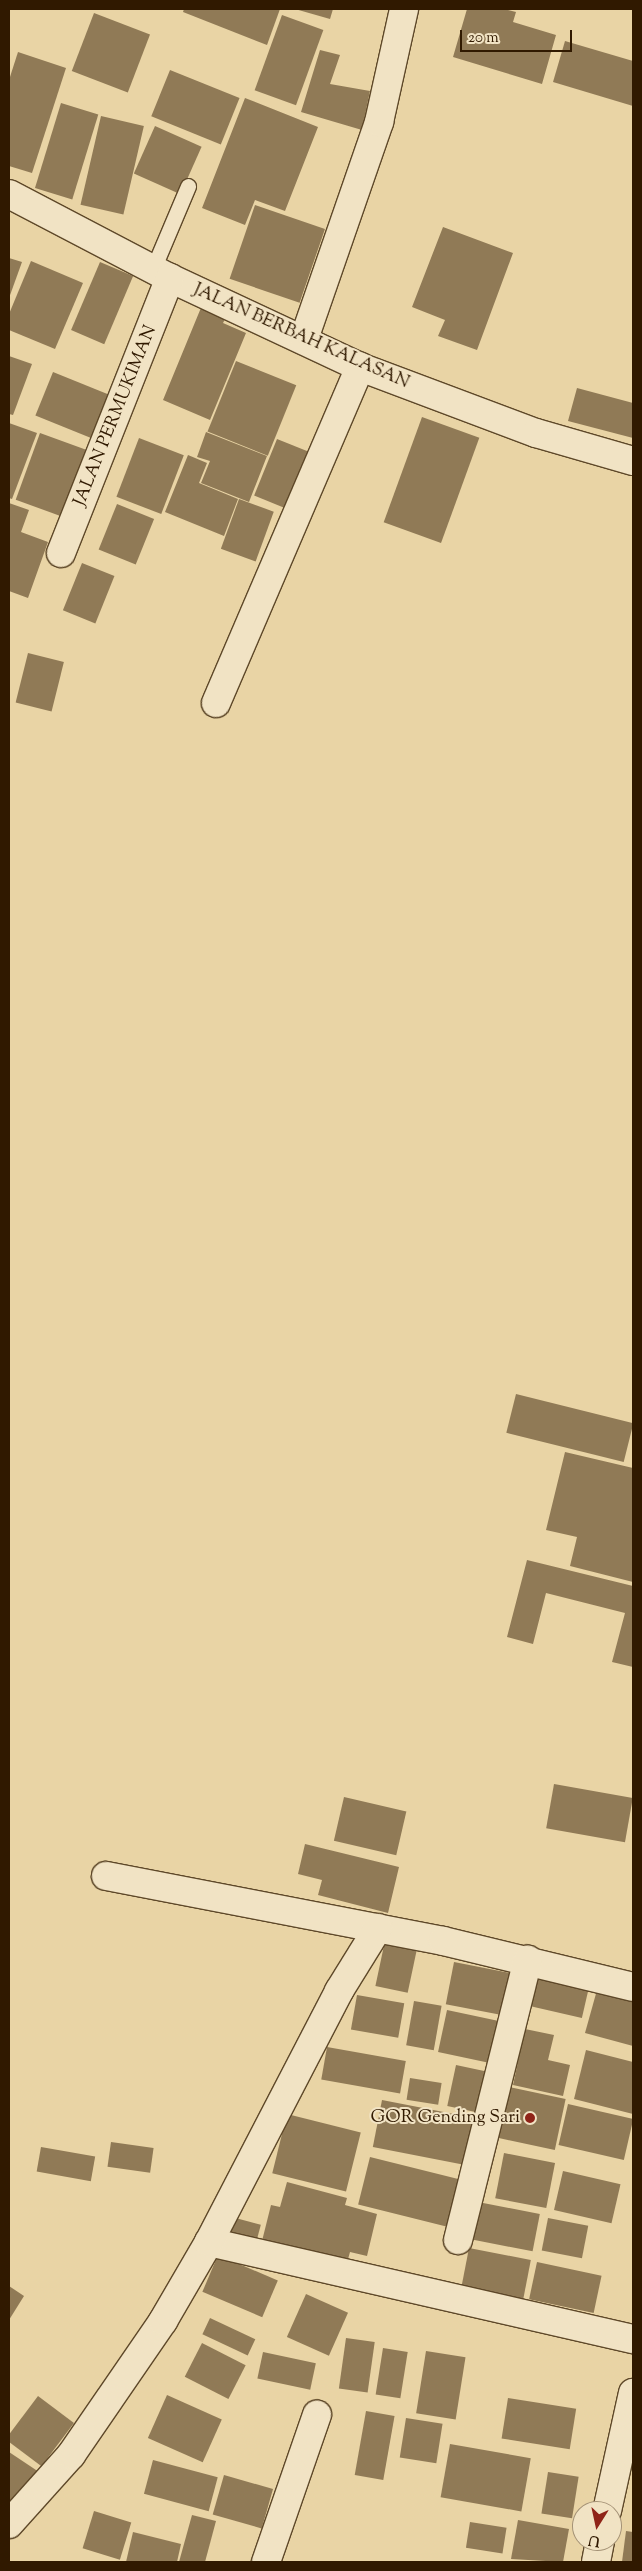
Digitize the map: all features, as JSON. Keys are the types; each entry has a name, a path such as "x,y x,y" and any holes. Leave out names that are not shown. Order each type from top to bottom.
{"street":[{"path":"304,339 380,122 404,9"},
{"name":"JALAN BERBAH KALASAN","path":"9,194 162,273 360,367 536,433 633,461"},
{"name":"JALAN PERMUKIMAN","path":"61,553 162,273"},
{"path":"216,703 360,367"},
{"path":"106,1876 378,1928 528,1960 633,1987"},
{"path":"9,2524 71,2455 112,2400 210,2242 339,1990 378,1928"},
{"path":"458,2240 528,1960"},
{"path":"210,2242 633,2339"},
{"path":"609,2501 633,2393"},
{"path":"266,2562 317,2415"}],"lane":[{"path":"162,273 188,186"}],"building":[{"path":"184,9 280,9 267,45 183,12"},
{"path":"295,9 333,9 330,19"},
{"path":"467,9 504,9 516,12 513,22 556,35 542,84 453,57"},
{"path":"94,13 150,35 128,92 72,71"},
{"path":"282,15 323,30 296,105 255,90"},
{"path":"565,41 633,61 633,106 553,82"},
{"path":"320,50 340,55 330,84 370,91 362,130 301,112"},
{"path":"18,52 66,68 32,173 9,166 9,80"},
{"path":"170,70 240,98 221,144 151,116"},
{"path":"245,98 318,127 285,211 255,200 245,225 202,208"},
{"path":"61,103 98,114 72,200 35,188"},
{"path":"101,116 144,126 123,215 81,205"},
{"path":"155,126 202,147 180,194 134,174"},
{"path":"255,205 325,229 300,303 230,279"},
{"path":"443,227 513,253 477,350 438,336 445,320 412,307"},
{"path":"9,258 22,262 9,298"},
{"path":"31,261 83,283 55,349 9,330 9,314"},
{"path":"100,262 133,276 104,344 71,330"},
{"path":"205,298 230,309 223,323 246,333 210,420 163,400"},
{"path":"9,356 32,364 13,415 9,414"},
{"path":"236,361 296,385 268,456 208,431"},
{"path":"53,372 118,398 100,442 35,416"},
{"path":"577,388 633,403 633,438 568,421"},
{"path":"422,417 479,438 441,543 384,522"},
{"path":"9,423 37,433 12,499 9,498"},
{"path":"206,432 267,456 249,502 201,483 210,461 197,457"},
{"path":"40,433 86,450 62,516 16,500"},
{"path":"139,438 184,455 161,514 116,497"},
{"path":"277,439 309,452 287,509 254,496"},
{"path":"188,455 207,463 199,483 238,499 224,536 165,512"},
{"path":"239,499 274,512 256,561 221,549"},
{"path":"9,503 29,510 21,532 48,542 28,598 9,591"},
{"path":"117,504 154,519 136,564 99,549"},
{"path":"82,563 114,576 95,623 63,610"},
{"path":"28,653 64,662 52,711 16,702"},
{"path":"516,1394 633,1423 624,1462 506,1433"},
{"path":"565,1452 633,1468 633,1582 570,1566 577,1537 546,1530"},
{"path":"527,1560 633,1586 633,1667 612,1662 625,1613 546,1593 533,1644 507,1637"},
{"path":"554,1784 633,1798 625,1842 546,1828"},
{"path":"344,1797 406,1811 396,1855 334,1841"},
{"path":"305,1844 399,1867 388,1913 318,1895 322,1880 298,1874"},
{"path":"386,1936 418,1943 408,1993 375,1986"},
{"path":"454,1962 510,1973 502,2015 446,2004"},
{"path":"534,1972 590,1985 582,2018 526,2005"},
{"path":"597,1990 633,2000 633,2046 585,2033"},
{"path":"357,1995 404,2003 398,2038 351,2029"},
{"path":"414,2001 442,2006 434,2050 406,2045"},
{"path":"447,2010 499,2021 490,2063 438,2052"},
{"path":"525,2029 554,2035 548,2060 570,2065 563,2096 513,2085"},
{"path":"327,2047 406,2061 400,2093 321,2079"},
{"path":"586,2050 633,2062 633,2114 574,2099"},
{"path":"456,2065 485,2071 477,2112 447,2106"},
{"path":"410,2078 442,2083 438,2105 407,2100"},
{"name":"GOR Gending Sari","path":"504,2086 566,2099 555,2150 493,2137"},
{"path":"382,2100 478,2119 469,2166 373,2147"},
{"path":"568,2104 633,2119 624,2160 559,2145"},
{"path":"287,2114 361,2132 346,2192 272,2173"},
{"path":"111,2142 154,2148 150,2173 108,2167"},
{"path":"41,2147 95,2157 91,2181 37,2172"},
{"path":"504,2153 555,2163 546,2208 495,2198"},
{"path":"370,2157 463,2180 451,2228 358,2205"},
{"path":"563,2171 620,2184 611,2223 554,2210"},
{"path":"287,2182 347,2198 345,2205 377,2214 367,2256 350,2252 345,2270 260,2249 271,2205 280,2207"},
{"path":"478,2202 540,2214 533,2251 471,2239"},
{"path":"228,2216 261,2225 255,2248 222,2239"},
{"path":"548,2218 588,2226 582,2258 542,2250"},
{"path":"469,2248 531,2260 522,2304 460,2292"},
{"path":"218,2255 278,2280 262,2317 202,2292"},
{"path":"537,2262 602,2276 594,2313 529,2299"},
{"path":"9,2286 24,2296 9,2320"},
{"path":"306,2294 348,2313 329,2356 287,2337"},
{"path":"210,2318 255,2339 248,2355 202,2334"},
{"path":"346,2338 375,2342 368,2393 339,2389"},
{"path":"202,2343 246,2365 228,2399 185,2377"},
{"path":"383,2348 408,2352 400,2398 376,2394"},
{"path":"426,2351 466,2357 456,2419 416,2413"},
{"path":"263,2352 316,2363 310,2390 257,2378"},
{"path":"167,2395 222,2419 203,2462 148,2438"},
{"path":"38,2396 74,2423 41,2466 9,2442 9,2434"},
{"path":"508,2398 576,2409 570,2449 502,2438"},
{"path":"366,2411 395,2416 383,2480 355,2475"},
{"path":"406,2418 443,2424 436,2463 400,2458"},
{"path":"450,2444 531,2458 521,2511 441,2497"},
{"path":"9,2452 42,2474 20,2507 9,2500"},
{"path":"153,2460 218,2477 209,2511 144,2494"},
{"path":"548,2472 579,2477 575,2501 572,2501 572,2518 541,2513"},
{"path":"224,2475 273,2489 262,2528 213,2514"},
{"path":"94,2511 131,2522 120,2560 83,2548"},
{"path":"192,2515 216,2521 205,2562 179,2562"},
{"path":"518,2520 569,2529 563,2562 511,2559"},
{"path":"470,2522 507,2528 502,2553 466,2548"},
{"path":"626,2531 633,2532 633,2562 622,2562"},
{"path":"133,2532 181,2544 177,2562 126,2562"}],"place":[{"name":"GOR Gending Sari","path":"530,2118"}]}
